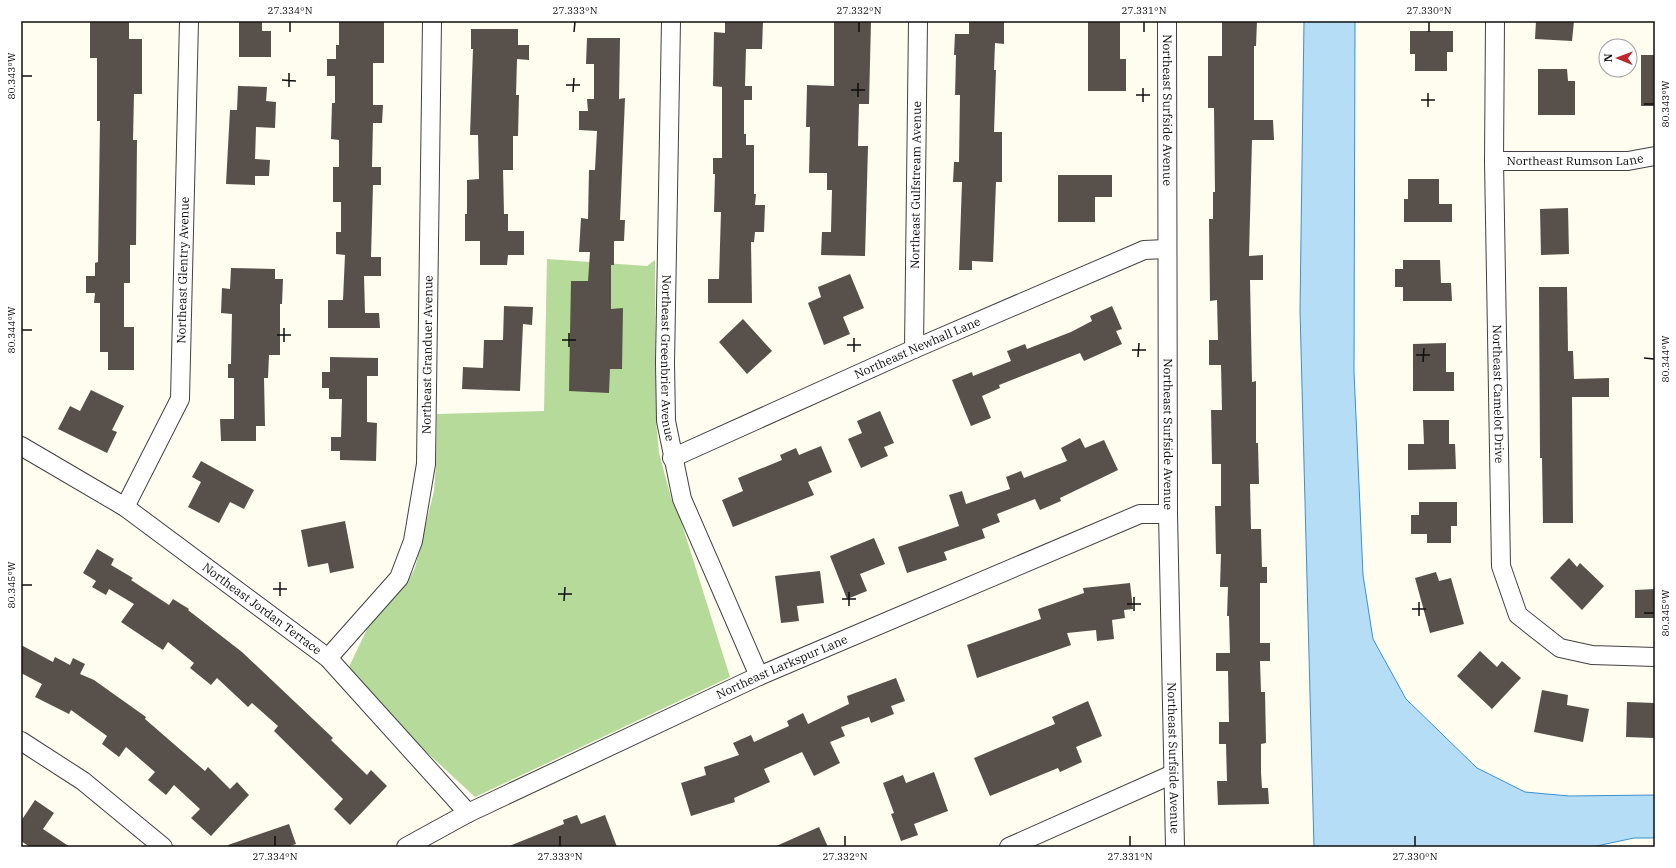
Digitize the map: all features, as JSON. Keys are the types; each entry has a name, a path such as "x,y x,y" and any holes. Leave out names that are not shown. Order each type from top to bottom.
{"street":[{"name":"Northeast Glentry Avenue","path":"125,507 180,399 189,21"},
{"name":"Northeast Granduer Avenue","path":"328,658 399,578 413,541 426,464 432,21"},
{"name":"Northeast Greenbrier Avenue","path":"671,21 665,363 666,421 672,458 682,499 759,676"},
{"name":"Northeast Gulfstream Avenue","path":"914,348 918,21"},
{"name":"Northeast Surfside Avenue","path":"1167,21 1166,249 1168,514 1175,847"},
{"name":"Northeast Camelot Drive","path":"1495,21 1494,161 1501,566 1518,614 1560,648 1592,655 1655,657"},
{"name":"Northeast Rumson Lane","path":"1494,161 1628,161 1655,156"},
{"name":"Northeast Newhall Lane","path":"672,458 914,348 1144,250 1166,249"},
{"name":"Northeast Jordan Terrace","path":"21,446 125,507 328,658 468,813"},
{"name":"Northeast Larkspur Lane","path":"406,847 468,813 759,676 1140,514 1168,514"},
{"path":"21,741 83,781 163,847"},
{"path":"1009,847 1173,774"}],"green space":[{"path":"547,259 647,266 655,260 656,421 659,453 672,501 680,518 730,677 475,797 419,745 349,667 368,627 407,583 415,568 434,491 437,414 544,411"}],"water":[{"path":"1304,21 1355,21 1354,372 1363,575 1373,639 1406,699 1477,768 1525,792 1569,796 1655,795 1655,838 1634,838 1592,847 1314,847 1300,310"}],"building":[{"path":"90,21 129,21 129,39 142,39 142,94 134,94 133,140 137,140 136,245 130,245 130,283 124,283 124,327 134,327 134,370 108,370 108,352 100,352 100,303 94,303 95,293 86,293 86,276 95,276 95,263 98,262 100,121 97,121 97,58 90,58"},
{"path":"239,21 262,21 262,31 271,31 271,57 239,57"},
{"path":"339,21 384,21 384,63 373,63 373,105 383,105 382,123 373,123 372,167 381,167 381,185 373,185 371,257 381,257 381,276 364,276 365,313 379,313 380,328 328,328 328,300 343,300 345,255 336,254 336,232 341,232 341,202 333,202 333,167 339,167 339,140 331,139 332,103 335,103 335,76 327,76 327,59 336,59 336,45 339,45"},
{"path":"725,21 763,21 762,49 746,49 745,86 752,86 752,100 744,100 744,134 746,134 746,145 754,145 755,205 765,205 764,232 755,232 754,242 751,242 752,303 708,303 708,279 719,279 721,212 714,212 715,174 713,174 713,158 722,158 722,87 713,86 714,32 725,33"},
{"path":"834,21 871,21 869,104 859,104 858,146 868,146 865,256 821,255 822,232 831,232 832,190 827,190 827,173 809,173 810,127 806,127 807,85 834,86"},
{"path":"969,21 1004,21 1004,44 995,43 994,70 996,70 994,132 1002,132 1002,182 996,182 993,262 972,261 972,270 959,270 962,182 953,182 954,162 959,162 960,95 955,95 956,55 954,55 955,34 969,34"},
{"path":"1088,21 1120,21 1120,59 1126,59 1126,91 1088,91"},
{"path":"1222,21 1257,21 1256,46 1254,46 1254,120 1273,120 1274,140 1252,140 1249,256 1263,255 1263,280 1250,280 1252,382 1256,381 1256,443 1258,443 1259,484 1250,484 1251,529 1261,529 1262,567 1267,567 1267,583 1260,583 1260,643 1270,643 1270,661 1260,661 1261,692 1265,692 1266,743 1261,744 1262,788 1268,788 1269,804 1218,805 1217,781 1227,781 1226,744 1219,744 1219,722 1229,722 1228,671 1216,671 1216,653 1230,653 1229,616 1227,616 1228,587 1220,587 1221,554 1216,554 1215,506 1221,506 1221,464 1212,464 1211,410 1222,410 1221,365 1209,365 1209,340 1218,340 1217,300 1210,301 1209,219 1213,219 1213,192 1215,192 1214,108 1208,108 1208,56 1222,56"},
{"path":"1536,21 1574,21 1572,41 1535,39"},
{"path":"471,29 518,29 518,45 529,45 529,60 517,59 516,95 519,95 518,136 513,136 513,170 503,170 504,214 508,214 508,231 524,231 524,255 508,255 507,265 480,265 480,241 465,241 467,180 479,179 478,135 470,135 473,49 471,49"},
{"path":"1410,31 1453,31 1453,52 1447,52 1447,71 1415,71 1415,54 1410,54"},
{"path":"587,38 620,38 619,99 625,98 620,220 625,220 624,241 614,241 614,265 611,265 611,309 623,308 622,369 610,369 609,393 569,391 571,281 588,281 590,252 579,252 581,218 588,219 589,170 595,170 597,131 579,130 579,111 588,111 587,99 594,99 594,64 586,64"},
{"path":"1641,55 1655,55 1655,106 1641,106"},
{"path":"1538,69 1567,69 1568,81 1575,81 1575,115 1538,115"},
{"path":"238,86 267,87 266,101 276,102 275,128 256,127 255,159 270,160 269,176 255,176 255,185 226,184 230,110 237,110"},
{"path":"1058,175 1112,175 1112,197 1095,197 1095,222 1058,222"},
{"path":"1408,179 1439,179 1439,204 1452,204 1452,222 1404,222 1404,199 1408,199"},
{"path":"1568,208 1569,254 1541,255 1540,209"},
{"path":"1403,260 1440,260 1441,283 1451,283 1452,301 1403,301 1403,287 1395,287 1395,269 1403,269"},
{"path":"231,268 275,269 275,279 283,279 282,304 280,304 280,355 269,355 268,378 264,378 265,426 256,426 256,441 221,441 220,419 234,419 234,378 228,378 228,364 231,364 232,314 221,313 222,288 230,289"},
{"path":"850,274 864,308 843,317 850,334 824,345 808,303 821,297 818,287"},
{"path":"1539,287 1567,287 1568,351 1573,351 1574,379 1609,378 1609,397 1572,397 1573,523 1543,523 1542,458 1540,458"},
{"path":"504,306 533,307 532,325 523,324 520,391 462,389 463,367 483,368 484,340 503,340"},
{"path":"1112,306 1122,329 1116,331 1122,344 1084,361 1080,353 999,385 1000,388 982,396 991,418 971,426 952,380 972,372 973,376 1011,361 1007,351 1025,344 1027,349 1071,332 1092,321 1090,316"},
{"path":"743,319 772,351 747,374 719,342"},
{"path":"1446,343 1446,372 1454,372 1454,391 1413,391 1413,344"},
{"path":"330,357 378,358 378,376 367,376 367,422 377,423 376,461 340,460 340,451 331,451 331,437 341,437 342,399 329,399 329,388 322,388 322,372 330,372"},
{"path":"91,390 124,406 112,430 117,432 107,453 58,429 70,406 80,411"},
{"path":"880,411 894,443 884,447 888,456 861,468 848,439 862,433 857,421"},
{"path":"1423,420 1449,420 1449,444 1455,444 1456,469 1408,470 1408,444 1424,444"},
{"path":"1080,438 1085,448 1104,440 1118,470 1060,498 1061,501 1040,510 1035,499 997,514 1000,522 982,529 985,538 944,552 947,560 907,573 898,547 959,526 949,495 962,491 966,504 1010,489 1006,477 1021,471 1024,478 1067,461 1061,448"},
{"path":"821,446 832,472 808,482 814,495 733,527 722,500 743,491 738,478 782,460 780,455 796,448 799,455"},
{"path":"201,461 254,490 244,509 230,502 219,523 188,507 201,482 192,477"},
{"path":"1419,502 1457,502 1457,526 1451,526 1451,543 1427,543 1427,534 1411,534 1411,515 1419,515"},
{"path":"345,521 354,568 330,573 328,563 308,567 301,530"},
{"path":"874,538 885,564 860,574 867,591 847,599 830,556"},
{"path":"97,549 114,559 111,565 133,578 131,580 169,605 173,599 189,609 188,610 242,652 333,738 331,740 367,775 371,770 387,786 350,825 334,809 343,799 274,731 278,726 252,703 248,707 217,678 211,685 190,668 194,663 168,642 163,650 121,622 134,604 109,589 106,595 92,587 96,581 83,573"},
{"path":"1569,558 1577,567 1580,563 1604,586 1582,610 1550,578"},
{"path":"820,571 824,603 797,606 799,621 781,623 775,576"},
{"path":"1436,572 1439,581 1451,578 1464,624 1430,633 1415,578"},
{"path":"1130,583 1133,609 1124,610 1125,618 1112,620 1114,639 1097,641 1096,630 1067,633 1071,645 977,678 967,645 1041,619 1038,609 1084,593 1083,588"},
{"path":"1655,589 1655,618 1635,618 1635,590"},
{"path":"21,645 53,662 55,657 70,665 73,658 85,664 80,674 94,680 146,717 145,719 205,771 208,767 230,789 237,782 249,795 211,836 191,818 200,809 174,785 166,795 148,780 155,772 126,747 119,757 102,744 107,736 71,710 69,714 35,697 42,684 21,673"},
{"path":"1480,651 1497,667 1502,661 1521,678 1492,709 1457,676"},
{"path":"896,678 905,701 891,706 894,714 871,723 869,717 841,727 845,736 830,742 840,763 814,776 802,752 764,769 770,782 734,798 735,802 691,816 681,783 706,775 704,767 739,755 733,743 751,735 754,742 789,726 787,721 803,713 808,724 849,704 847,696"},
{"path":"1542,690 1568,695 1567,705 1589,709 1583,742 1534,732"},
{"path":"1088,701 1102,736 1076,747 1082,762 1060,772 1058,768 990,796 974,758 1055,724 1052,717"},
{"path":"1627,702 1655,703 1655,738 1626,737"},
{"path":"934,772 948,811 914,824 918,835 901,841 891,814 894,813 883,783 903,775 906,783"},
{"path":"35,800 54,813 43,829 70,847 30,847 21,841 21,821"},
{"path":"577,815 581,824 605,815 617,847 507,847 564,824 563,820"},
{"path":"289,824 296,844 287,847 229,847 228,845"},
{"path":"819,827 828,847 774,847"}]}
